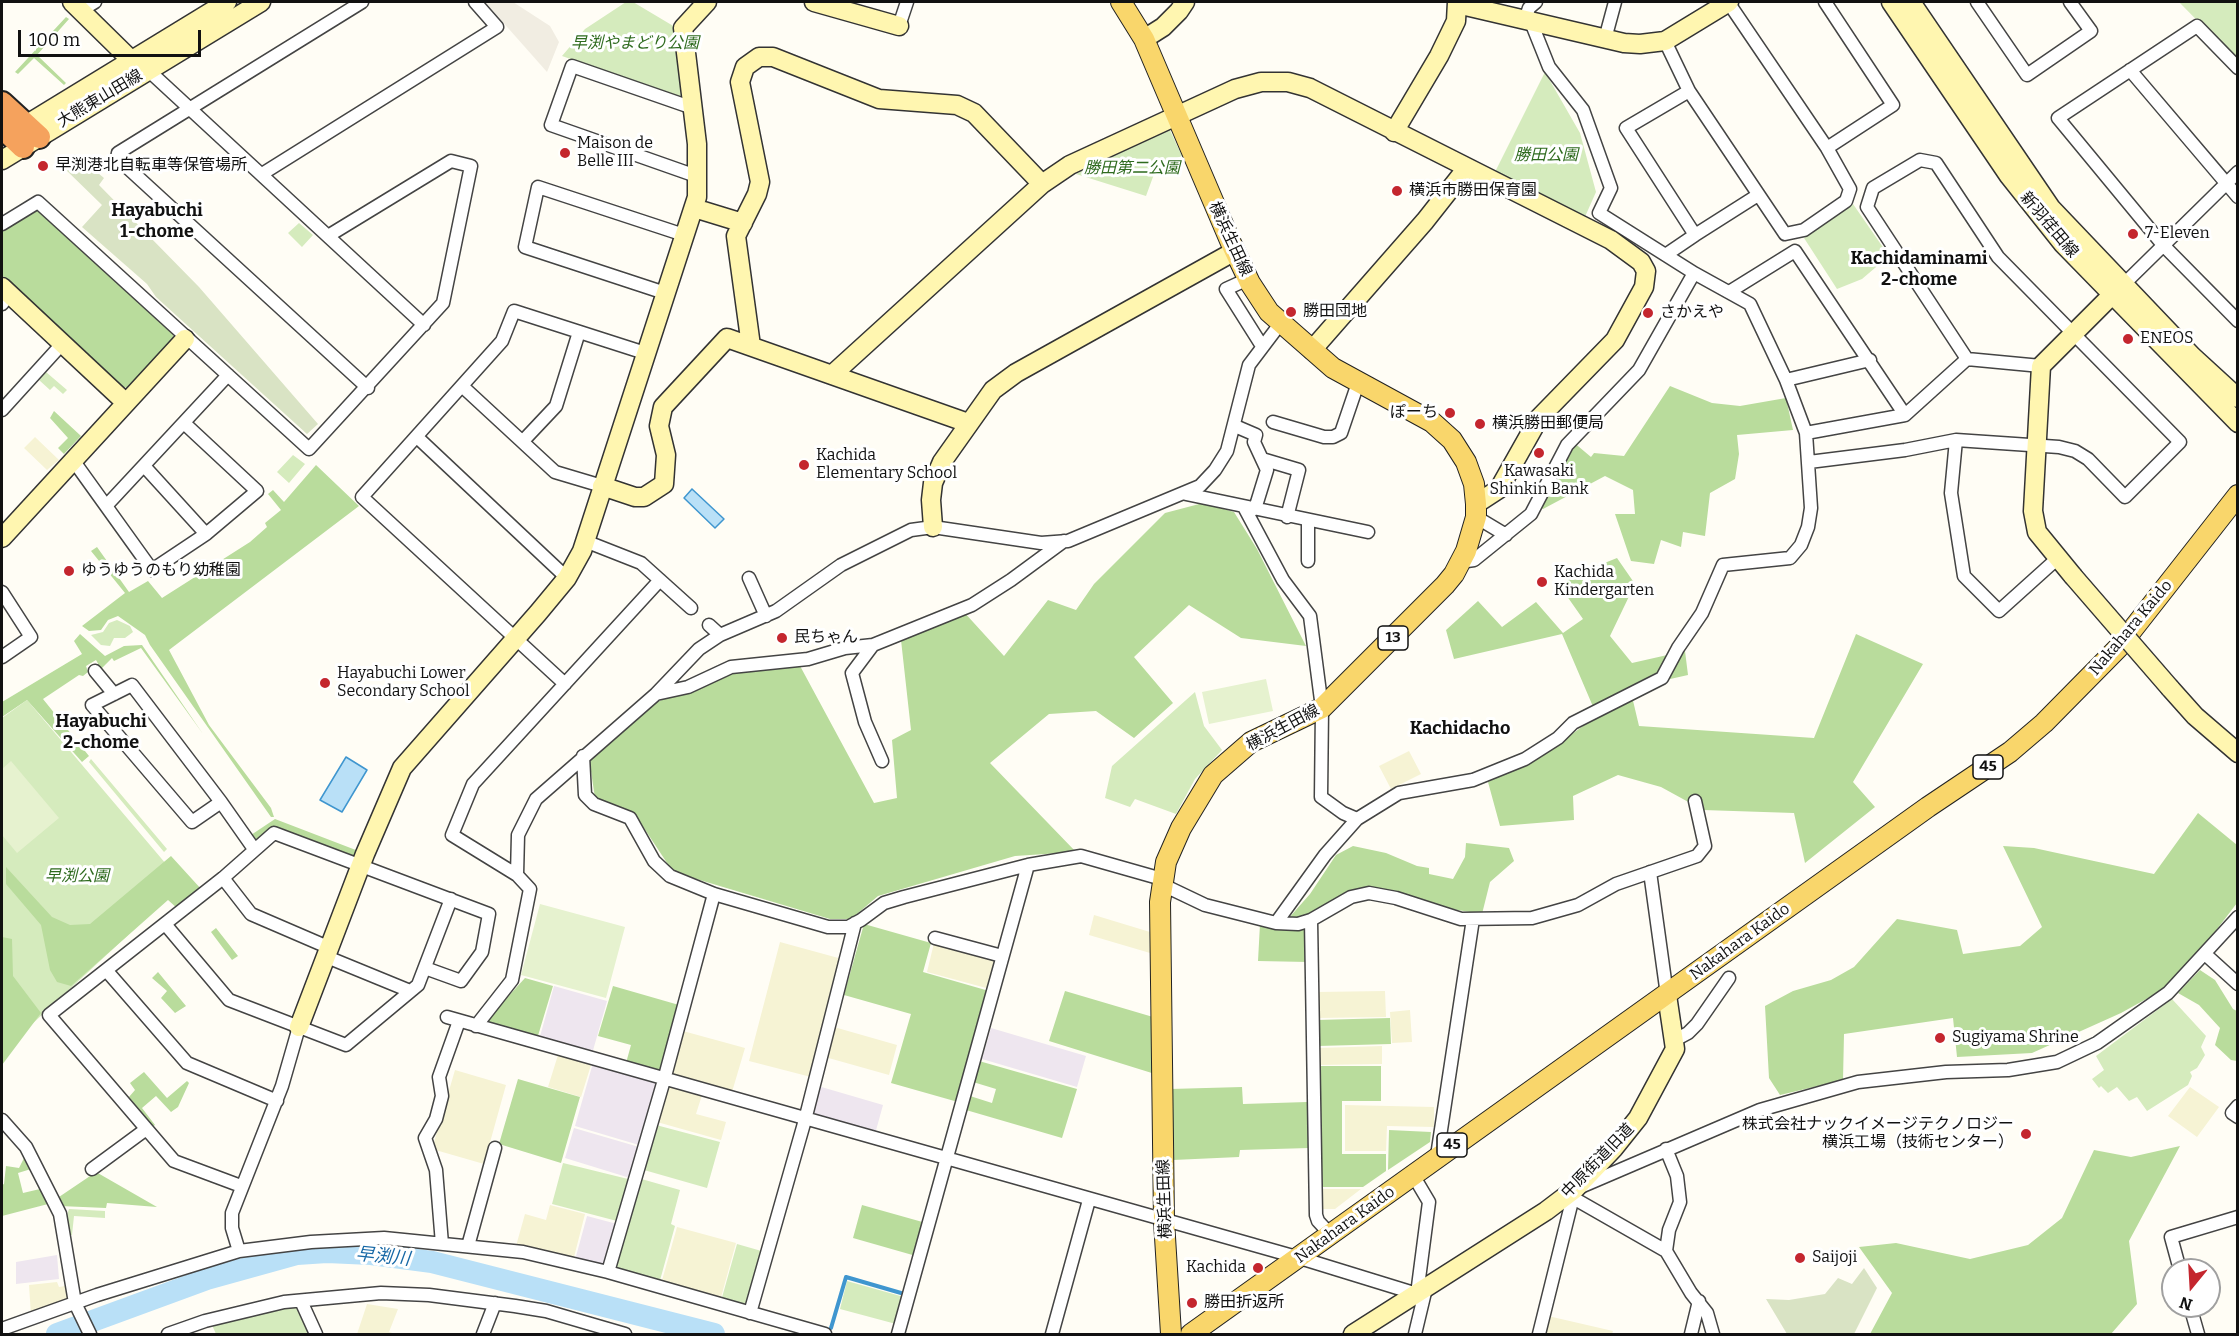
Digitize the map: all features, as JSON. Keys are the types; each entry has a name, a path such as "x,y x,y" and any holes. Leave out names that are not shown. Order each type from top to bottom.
{"highway":[{"path":"2,103 17,135"}],"main road":[{"name":"横浜生田線","path":"1121,2 1144,39 1175,117 1235,251 1248,279 1269,312 1333,368 1432,422 1452,440 1466,462 1474,484 1476,511 1460,562 1445,585 1322,708 1251,742 1213,776 1181,828 1162,881 1164,1221 1171,1335"},
{"name":"Nakahara Kaido","path":"1191,1335 1300,1258 1437,1156 1667,995 1928,807 2010,752 2044,723 2118,648 2238,495"}],"street":[{"name":"大熊東山田線","path":"2,160 17,135 131,60 227,2"},
{"name":"大熊東山田線","path":"17,135 148,70 261,2"},
{"path":"362,2 118,153 117,158 368,388"},
{"path":"262,174 497,27 475,2"},
{"path":"239,1251 232,1228 232,1213 277,1101 299,1027 402,768 567,578 585,541 694,208 699,177 683,28 707,2"},
{"path":"814,2 899,26 907,2"},
{"path":"1144,39 1163,27 1185,2"},
{"path":"1276,923 1325,855 1357,819 1399,793 1473,780 1525,759 1558,738 1573,723 1662,678 1678,648 1702,613 1723,565 1790,558 1801,545 1811,508 1806,433 1786,380 1750,304 1694,273 1599,213 1611,188 1583,111 1549,67 1528,21 1529,8 1536,2"},
{"path":"1605,39 1616,2"},
{"path":"1394,132 1452,30 1456,21 1457,3 1605,39 1640,44 1665,41 1728,2 1827,148 1850,189 1846,201 1804,230 1785,234 1689,91 1665,41"},
{"path":"1825,2 1893,105 1827,148"},
{"name":"新羽荏田線","path":"1891,2 2010,176 2063,244 2118,290 2238,398"},
{"name":"新羽荏田線","path":"1911,2 2037,189 2118,290 2238,423"},
{"path":"1977,2 2027,75 2091,31 2070,2"},
{"path":"83,4 131,60"},
{"path":"2238,68 2197,26 2058,118 2163,245 2238,321"},
{"path":"751,346 736,236 760,182 740,82 745,67 759,57 773,57 879,99 957,105 974,113 1042,184"},
{"path":"693,108 572,66 551,125 699,177"},
{"path":"148,70 424,325"},
{"path":"2130,70 2238,197"},
{"path":"833,374 1042,184 1070,165 1235,89 1261,82 1288,82 1310,88 1466,170 1611,240 1641,262 1647,277 1644,287 1615,340 1539,418 1499,489 1476,511 1506,535"},
{"path":"1689,91 1626,128 1695,235"},
{"path":"1809,462 1905,450 1956,440 2059,447 2075,451 2088,459 2124,497 2180,442 1998,257 1936,163 1920,160 1872,188 1867,207 1967,358"},
{"path":"2,224 38,202 185,339 228,375 309,450 368,388 443,303 471,166 452,161 328,236"},
{"path":"1312,350 1425,221 1466,170"},
{"path":"2238,172 2041,366 2032,511 2037,532 2073,576 2195,716 2238,753"},
{"path":"665,293 525,248 538,187 684,235"},
{"path":"1667,254 1758,195"},
{"path":"694,208 743,223"},
{"path":"933,527 931,500 933,483 942,462 993,390 1016,373 1235,251"},
{"path":"1729,292 1795,251 1905,415"},
{"path":"1460,562 1474,560 1531,514 1567,445 1639,370 1694,273"},
{"path":"1248,279 1226,289 1262,346"},
{"path":"4,295 125,402"},
{"path":"565,684 362,497 506,335 514,311 645,353"},
{"path":"656,694 688,687 731,667 808,659 845,648 873,645 972,605 1064,541 1186,494 1200,486 1215,471 1227,451 1249,365 1280,324"},
{"path":"523,441 556,406 579,332"},
{"path":"462,386 555,472 635,497 644,497 664,484 666,455 659,426 663,407 727,338 968,423"},
{"path":"2,537 185,339"},
{"path":"2,410 62,344"},
{"path":"1806,433 1905,415 1967,358 2041,366"},
{"path":"1786,380 1870,360"},
{"path":"107,504 145,467 228,375"},
{"path":"1273,422 1324,438 1333,437 1341,433 1358,383"},
{"path":"73,460 107,504 152,570 206,534 257,491 184,423"},
{"path":"1234,426 1256,435 1254,442 1267,470 1250,508 1283,580 1310,616 1322,708 1322,796 1336,808 1357,819"},
{"path":"417,437 567,578"},
{"path":"1956,440 1951,493 1964,576 1999,611 2059,557"},
{"path":"1262,459 1299,470 1287,517"},
{"path":"145,467 206,534"},
{"path":"1186,494 1308,522 1368,532"},
{"path":"1308,522 1308,561"},
{"path":"517,875 519,835 536,800 583,756 656,694 687,660 720,635 766,615 841,565 911,530 933,527 1041,543 1064,541"},
{"path":"585,541 641,563 691,608"},
{"path":"749,578 766,615"},
{"path":"476,1026 512,980 530,889 517,875 452,835 473,784 660,580"},
{"path":"2,592 31,637 2,657"},
{"path":"709,625 720,635"},
{"path":"873,645 852,672 865,722 882,761"},
{"path":"95,671 114,694"},
{"path":"221,802 192,822 92,705 132,685 221,802 254,849"},
{"path":"583,756 585,795 594,804 630,818 654,861 670,876 714,894 828,927 848,927 884,903 1028,865 1081,856 1162,881 1205,905 1276,923 1298,924 1311,920 1351,897 1369,893 1396,898 1439,914 1473,919 1532,918 1578,906 1616,884 1697,856 1705,846 1695,801"},
{"path":"242,1186 174,1161 145,1130 50,1015 223,878 274,833 362,864 489,914 482,952 461,981 425,968"},
{"path":"898,1335 1028,865"},
{"path":"1650,872 1675,1040 1688,1033 1697,1024 1729,978"},
{"path":"223,878 251,914 410,991"},
{"path":"608,1272 664,1080 714,894"},
{"path":"165,924 229,1000 346,1045 418,985 451,900"},
{"path":"1572,1194 1666,1149 1760,1110 1858,1082 1946,1072 2008,1070 2057,1062 2097,1043 2168,993 2238,917"},
{"path":"1437,1156 1473,919"},
{"path":"1311,920 1316,1215 1330,1234"},
{"path":"750,1313 805,1120 855,923"},
{"path":"935,938 1002,956"},
{"path":"2205,954 2238,984"},
{"path":"106,970 187,1064 277,1101"},
{"path":"442,1244 436,1170 425,1138 436,1119 442,1096 439,1077 453,1019 1089,1200 1422,1291"},
{"name":"中原街道旧道","path":"1353,1335 1572,1194 1638,1118 1673,1054 1675,1040"},
{"path":"2238,1106 2232,1113 2238,1117"},
{"path":"2,1120 26,1148 60,1214 75,1303 90,1335"},
{"path":"92,1169 145,1130"},
{"path":"468,1246 495,1148"},
{"path":"1666,1149 1677,1176 1680,1203 1669,1230 1666,1251"},
{"path":"1413,1175 1429,1202 1422,1291 1415,1335"},
{"path":"1572,1194 1666,1251 1691,1293 1707,1312 1713,1335"},
{"path":"1539,1335 1572,1194"},
{"path":"1052,1335 1089,1200"},
{"path":"2177,1258 2171,1237 2238,1217"},
{"path":"2,1329 75,1303 239,1251 311,1242 384,1238 523,1252 608,1272 825,1335"},
{"path":"168,1335 205,1321 302,1300 381,1293 495,1303 546,1311 626,1335"},
{"path":"302,1300 316,1335"},
{"path":"1690,1335 1699,1301"},
{"path":"483,1335 495,1303"},
{"path":"2193,1318 2198,1335"}],"shaded area":[{"path":"485,2 513,2 550,26 559,42 547,72"},
{"path":"35,437 59,460 47,470 24,448"},
{"path":"1409,751 1421,774 1391,789 1379,766"},
{"path":"1094,915 1150,932 1150,953 1089,935"},
{"path":"780,942 842,959 811,1077 749,1061"},
{"path":"934,943 998,960 990,989 927,972"},
{"path":"554,986 607,1001 592,1054 539,1040"},
{"path":"1385,991 1386,1017 1317,1018 1317,992"},
{"path":"1410,1010 1412,1042 1392,1043 1390,1012"},
{"path":"834,1027 897,1045 889,1075 825,1057"},
{"path":"991,1028 1086,1056 1077,1087 982,1059"},
{"path":"683,1031 745,1048 732,1092 671,1075"},
{"path":"1382,1046 1382,1064 1318,1065 1318,1048"},
{"path":"558,1055 591,1065 581,1097 548,1087"},
{"path":"593,1063 657,1082 639,1145 575,1126"},
{"path":"455,1070 506,1085 484,1164 432,1149"},
{"path":"667,1085 702,1095 696,1114 726,1122 721,1140 657,1122"},
{"path":"818,1086 883,1105 875,1134 809,1116"},
{"path":"2190,1087 2219,1107 2197,1137 2168,1116"},
{"path":"1345,1105 1434,1107 1434,1127 1387,1126 1386,1151 1345,1151"},
{"path":"574,1128 639,1147 630,1178 565,1158"},
{"path":"1320,1189 1361,1189 1335,1209 1320,1209"},
{"path":"550,1205 585,1214 573,1261 516,1246 525,1214 546,1220"},
{"path":"587,1216 617,1224 605,1269 575,1260"},
{"path":"677,1227 736,1243 720,1301 661,1284"},
{"path":"57,1255 59,1279 16,1284 16,1262"},
{"path":"57,1282 59,1287 65,1286 68,1302 31,1315 29,1285"},
{"path":"367,1304 398,1309 389,1332 396,1334 357,1334"},
{"path":"1548,1316 1613,1331 1612,1334 1543,1334"}],"green space":[{"name":"早渕やまどり公園","path":"626,2 633,2 675,27 681,98 562,56 585,29"},
{"path":"2179,2 2237,2 2237,61"},
{"path":"66,17 69,19 37,55 66,83 64,85 34,58 18,74 15,72"},
{"name":"勝田公園","path":"1545,72 1580,133 1596,192 1584,219 1495,172"},
{"name":"勝田第二公園","path":"1168,126 1182,156 1157,166 1146,196 1076,174"},
{"path":"75,154 104,178 99,185 199,287 318,424 307,434 156,297 147,284 82,227 102,205 64,168"},
{"path":"1853,204 1889,256 1862,279 1837,289 1804,238"},
{"path":"39,211 173,334 173,341 129,388 123,387 2,275 2,231 30,212"},
{"path":"299,223 313,235 302,247 288,233"},
{"path":"46,372 67,390 63,394 54,386 50,390 39,380"},
{"path":"1670,386 1712,403 1740,406 1786,398 1793,430 1737,435 1739,454 1735,479 1710,493 1705,536 1683,532 1681,547 1661,540 1654,564 1631,561 1615,514 1635,514 1633,490 1605,476 1543,509 1537,505 1572,441 1591,457 1594,453 1624,456"},
{"path":"54,411 81,436 64,454 58,448 68,438 50,418"},
{"path":"293,455 305,464 289,483 277,472"},
{"path":"316,465 359,506 169,650 209,725 271,808 274,817 271,817 145,635 118,616 108,620 101,630 89,631 82,626 125,593 91,551 97,547 129,592 148,581 162,598 250,542 267,527 265,523 281,510 268,494 273,490 284,502"},
{"path":"1203,503 1234,512 1257,549 1306,646 1241,638 1189,605 1134,657 1173,703 1134,738 1096,711 1049,714 990,763 1076,852 1015,856 878,896 851,919 830,919 673,872 636,816 595,798 589,758 657,702 732,671 799,664 874,803 897,798 892,740 911,730 901,640 963,611 1004,656 1048,600 1076,610 1094,584 1165,513"},
{"path":"1617,558 1635,584 1610,636 1632,663 1685,651 1688,675 1630,688 1639,726 1814,738 1856,634 1923,664 1853,782 1875,807 1805,863 1794,813 1703,810 1661,787 1618,775 1573,796 1574,820 1500,826 1488,782 1543,755 1597,716 1562,634 1454,659 1446,630 1478,601 1502,627 1536,602 1563,633 1583,619 1557,582"},
{"path":"117,620 130,626 133,632 125,638 114,638 110,646 101,645 91,635 103,632 109,623"},
{"path":"80,634 105,656 124,646 142,645 203,734 141,648 114,661 112,658 101,669 96,660 86,666 88,672 83,676 79,675 43,699 89,756 82,762 27,700 2,717 2,702 82,654 74,641"},
{"path":"1266,679 1273,711 1209,724 1202,692"},
{"path":"1195,692 1204,726 1222,750 1195,779 1176,814 1135,799 1130,807 1105,798 1112,766"},
{"name":"早渕公園","path":"27,700 183,884 2,1052 2,718"},
{"path":"91,759 167,849 164,852 89,762"},
{"path":"11,761 59,818 17,853 2,835 2,769"},
{"path":"2198,813 2237,845 2237,903 2201,950 2159,992 2121,1013 2032,1053 1957,1057 1953,1018 1844,1034 1843,1080 1780,1095 1769,1078 1765,1006 1793,991 1831,980 1854,967 1897,919 1957,930 1963,954 2020,946 2042,927 2003,846 2034,848 2154,874"},
{"path":"275,819 361,852 358,860 272,833 257,844 251,835"},
{"path":"1466,843 1509,848 1514,861 1490,882 1482,914 1427,905 1363,888 1305,917 1288,919 1310,894 1336,855 1353,846 1386,853 1417,866 1429,868 1429,874 1453,879 1465,857"},
{"path":"171,856 202,890 178,909 168,900 71,986 57,982 50,970 41,925 6,884 6,867 52,917 70,925 90,924"},
{"path":"540,904 625,927 606,998 521,975"},
{"path":"864,924 931,943 923,972 989,991 958,1102 891,1083 911,1014 844,995"},
{"path":"1260,924 1306,927 1308,962 1258,961"},
{"path":"216,928 238,956 232,960 211,932"},
{"path":"2,937 12,939 13,976 41,1013 2,1065"},
{"path":"2200,970 2215,980 2233,1009 2237,1011 2237,1061 2231,1060 2215,1045 2220,1028 2199,1005 2178,993"},
{"path":"158,972 186,1006 175,1013 161,998 167,991 152,978"},
{"path":"525,978 553,986 537,1039 483,1024"},
{"path":"613,986 679,1005 659,1073 626,1063 631,1045 598,1036"},
{"path":"1065,991 1153,1017 1155,1074 1049,1041"},
{"path":"2172,999 2206,1036 2201,1047 2205,1055 2197,1068 2190,1072 2192,1076 2188,1085 2147,1111 2137,1097 2129,1101 2117,1087 2108,1093 2101,1086 2099,1088 2092,1079 2104,1070 2096,1056"},
{"path":"1390,1018 1391,1044 1318,1046 1317,1020"},
{"path":"979,1061 1077,1089 1062,1138 966,1110 970,1096 992,1103 996,1089 973,1082"},
{"path":"1319,1066 1381,1066 1381,1101 1342,1101 1342,1154 1386,1154 1386,1171 1363,1187 1319,1187"},
{"path":"144,1072 167,1098 187,1081 189,1083 178,1107 171,1112 156,1096 142,1108 155,1125 152,1127 129,1097 135,1090 130,1083"},
{"path":"518,1079 580,1097 561,1163 499,1144"},
{"path":"1242,1087 1243,1104 1307,1102 1309,1148 1240,1150 1239,1157 1173,1160 1170,1089"},
{"path":"656,1125 720,1142 707,1188 644,1170"},
{"path":"1389,1130 1431,1132 1430,1142 1388,1170"},
{"path":"2180,1146 2129,1241 2137,1304 2111,1334 1870,1334 1892,1293 1859,1247 1896,1243 1970,1259 2028,1245 2062,1218 2094,1150 2131,1157"},
{"path":"24,1158 31,1169 18,1173 23,1193 40,1189 48,1204 2,1216 2,1185 6,1166 19,1168"},
{"path":"563,1163 628,1179 617,1221 552,1204"},
{"path":"96,1172 157,1207 107,1203 106,1208 60,1206 56,1199"},
{"path":"638,1178 680,1190 671,1224 675,1226 659,1284 612,1271"},
{"path":"862,1205 926,1223 916,1256 853,1238"},
{"path":"69,1209 105,1211 105,1218 74,1216 72,1235 68,1235 66,1218"},
{"path":"737,1244 765,1252 748,1309 721,1301"},
{"path":"1864,1268 1877,1288 1854,1334 1787,1334 1766,1299 1789,1300 1825,1294 1838,1278 1852,1284"},
{"path":"847,1281 904,1297 896,1324 840,1309"},
{"path":"298,1304 309,1334 216,1334 212,1325"}],"water":[{"path":"692,489 724,519 715,528 684,498"},
{"path":"346,757 367,770 342,812 320,800"}],"waterway":[{"name":"早渕川","path":"57,1334 207,1279 297,1254 327,1252 371,1254 432,1262 714,1334"},
{"path":"831,1328 846,1277 901,1293"}],"place":[{"name":"Maison de Belle III","path":"565,153"},
{"name":"早渕港北自転車等保管場所","path":"43,166"},
{"name":"横浜市勝田保育園","path":"1397,191"},
{"name":"7-Eleven","path":"2133,234"},
{"name":"勝田団地","path":"1291,312"},
{"name":"さかえや","path":"1648,313"},
{"name":"ENEOS","path":"2128,339"},
{"name":"ぽーち","path":"1450,413"},
{"name":"横浜勝田郵便局","path":"1480,424"},
{"name":"Kawasaki Shinkin Bank","path":"1539,453"},
{"name":"Kachida Elementary School","path":"804,465"},
{"name":"ゆうゆうのもり幼稚園","path":"69,571"},
{"name":"Kachida Kindergarten","path":"1542,582"},
{"name":"民ちゃん","path":"782,638"},
{"name":"Hayabuchi Lower Secondary School","path":"325,683"},
{"name":"Sugiyama Shrine","path":"1940,1038"},
{"name":"株式会社ナックイメージテクノロジー 横浜工場（技術センター）","path":"2026,1134"},
{"name":"Saijoji","path":"1800,1258"},
{"name":"Kachida","path":"1258,1268"},
{"name":"勝田折返所","path":"1192,1303"}],"district":[{"name":"Hayabuchi 1-chome","path":"157,221"},
{"name":"Kachidaminami 2-chome","path":"1919,269"},
{"name":"Kachidacho","path":"1460,729"},
{"name":"Hayabuchi 2-chome","path":"101,732"}]}
